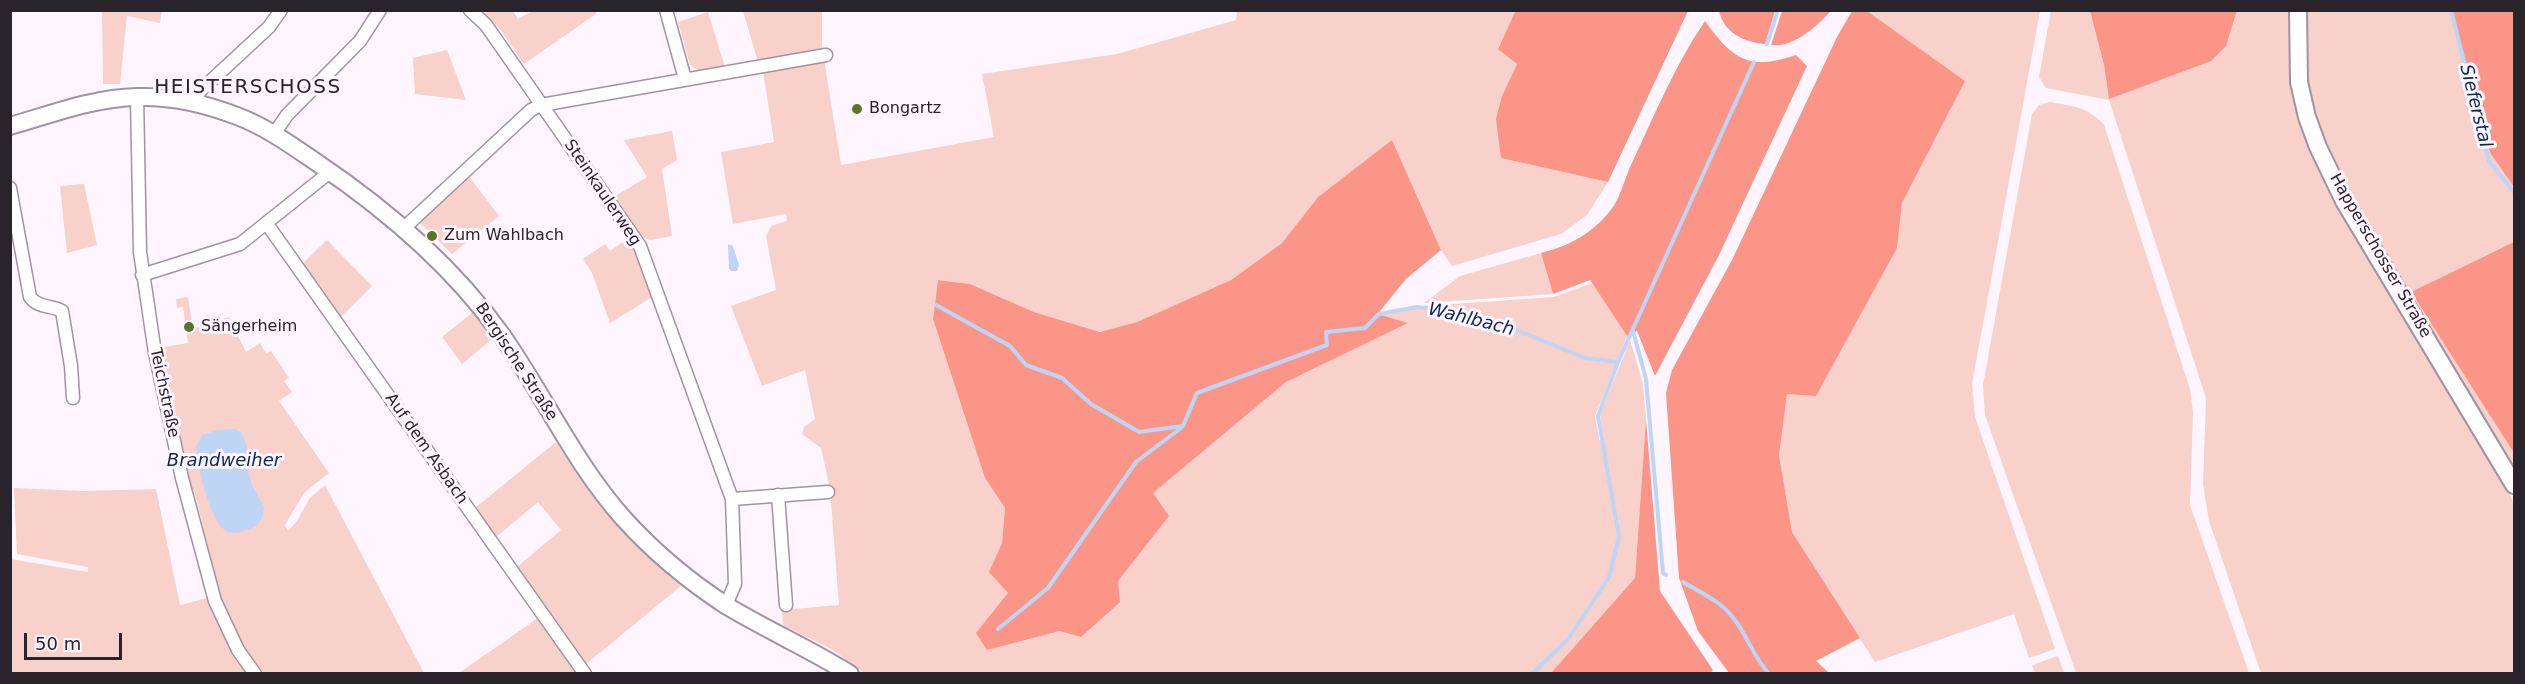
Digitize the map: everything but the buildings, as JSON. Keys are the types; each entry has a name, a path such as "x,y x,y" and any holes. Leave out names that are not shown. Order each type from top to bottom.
{"main road":[{"name":"Happerschosser Straße","path":"2298,10 2299,82 2307,117 2318,147 2344,201 2514,484"},
{"name":"Bergische Straße","path":"10,126 90,102 137,97 195,103 237,116 274,134 330,172 404,228 448,270 502,336 587,472 624,519 666,560 726,605 850,674"}],"street":[{"path":"195,103 200,91 269,27 281,10"},
{"path":"274,134 287,115 360,41 380,10"},
{"name":"Steinkaulerweg","path":"470,10 486,25 640,246 732,500 735,584 726,605"},
{"path":"666,10 685,79"},
{"path":"404,228 531,110 541,105 826,55"},
{"name":"Teichstraße","path":"137,97 142,275 155,353 180,468 215,601 238,650 255,674"},
{"path":"142,275 232,247 267,224 330,172"},
{"path":"10,188 30,297 40,306 54,307 62,311 74,398"},
{"name":"Auf dem Asbach","path":"267,224 585,674"},
{"path":"732,500 828,492"},
{"path":"778,495 786,605"}],"shaded area":[{"path":"1516,10 1688,11 1608,182 1501,158 1496,119 1502,96 1517,64 1498,49"},
{"path":"1782,10 1831,11 1811,30 1796,40 1771,45"},
{"path":"2090,10 2237,11 2226,46 2211,61 2109,99 2104,65"},
{"path":"102,11 162,11 160,23 127,16 120,84 103,84"},
{"path":"489,11 513,11 518,19 532,11 595,11 596,14 524,64 500,29 483,14"},
{"path":"743,11 822,11 822,50 758,62"},
{"path":"1237,11 1516,11 1498,48 1517,64 1502,96 1501,158 1608,182 1587,215 1561,234 1452,266 1441,250 1392,140 1318,197 1282,243 1231,280 1137,322 1101,332 1034,312 970,284 938,280 933,319 985,478 1005,508 1002,543 990,571 1008,593 987,650 1060,631 1117,581 1169,516 1152,493 1286,382 1407,323 1380,315 1424,306 1554,297 1592,283 1627,336 1595,416 1600,442 1604,439 1600,415 1630,340 1643,384 1646,419 1635,578 1551,673 864,673 833,650 783,625 782,610 839,605 830,489 821,448 802,434 804,427 815,419 805,370 762,386 731,306 776,290 766,236 771,226 787,221 786,214 733,224 721,152 774,142 763,70 824,59 841,165 994,137 982,74 1117,54 1236,20"},
{"path":"1719,11 1775,11 1765,44 1750,41 1730,31"},
{"path":"1852,11 1867,11 1965,81 1902,203 1897,248 1816,396 1787,394 1779,455 1792,532 1860,638 1816,661 1829,673 1729,673 1698,631 1679,578 1666,393 1672,370 1732,260 1837,37"},
{"path":"1867,11 2040,11 1972,384 1975,417 2055,649 2029,658 2014,614 1875,662 1792,532 1779,455 1787,393 1816,395 1897,248 1902,203 1965,81"},
{"path":"2051,11 2090,11 2104,65 2109,99 2226,46 2237,11 2292,11 2299,111 2514,504 2514,673 2261,673 2209,521 2203,484 2206,398 2109,100 2046,88 2039,77"},
{"path":"2306,11 2451,11 2490,153 2514,187 2514,242 2411,292 2514,453 2514,472 2377,245 2330,158 2314,112 2305,74"},
{"path":"2451,11 2514,11 2514,187 2490,153"},
{"path":"708,12 725,67 700,72 690,65 678,22"},
{"path":"1705,21 1724,45 1743,59 1766,62 1796,55 1807,66 1719,255 1655,376 1637,331 1627,336 1590,280 1553,294 1541,253 1581,237 1598,224 1613,207 1665,91"},
{"path":"447,50 466,100 415,94 413,58"},
{"path":"2050,102 2086,111 2104,125 2190,389 2193,412 2190,505 2249,673 2076,673 1985,415 1983,385 2032,114 2039,105"},
{"path":"672,131 677,160 662,169 672,236 650,240 638,235 612,198 647,177 624,140"},
{"path":"1392,140 1441,250 1406,279 1380,311 1381,315 1408,323 1286,382 1153,493 1169,516 1118,581 1120,602 1081,637 1060,631 987,650 976,633 1008,593 989,572 1002,543 1005,508 985,478 933,319 938,280 970,284 1034,312 1100,332 1137,322 1231,280 1282,243 1318,197"},
{"path":"468,175 499,216 452,254 418,221"},
{"path":"84,184 97,245 67,253 60,186"},
{"path":"627,239 635,250 652,297 610,323 592,273 583,259 605,244 610,251"},
{"path":"327,240 372,286 341,317 302,264"},
{"path":"2514,242 2514,453 2411,292"},
{"path":"1541,253 1553,294 1424,303 1460,276"},
{"path":"188,297 193,329 229,317 246,352 260,343 266,354 271,351 289,378 284,381 292,392 279,401 329,473 304,493 285,525 288,531 297,521 310,498 325,485 424,673 259,673 247,656 221,600 194,490 189,491 159,348 188,343 183,307 177,308 176,299"},
{"path":"473,312 492,339 462,364 442,337"},
{"path":"1646,419 1660,591 1713,670 1709,674 1551,673 1635,578"},
{"path":"556,442 612,519 645,554 681,586 586,664 517,567 561,530 538,502 496,537 475,508"},
{"path":"14,488 84,491 156,489 180,605 208,598 224,631 248,670 245,674 11,673 10,559 88,572 88,567 17,554"},
{"path":"538,618 577,673 459,673"},
{"path":"2058,656 2064,673 2035,673 2032,665"}],"water":[{"path":"728,244 733,246 739,265 737,271 729,269"},
{"name":"Brandweiher","path":"236,429 242,433 252,462 248,472 264,507 257,525 234,533 222,527 210,506 196,446 203,435 217,430"}],"waterway":[{"name":"Wahlbach","path":"1767,44 1778,10"},
{"name":"Sieferstal","path":"2451,10 2489,161 2514,192"},
{"name":"Wahlbach","path":"936,305 1010,346 1026,365 1062,378 1091,404 1139,432 1183,426 1197,393 1327,345 1326,332 1365,328 1379,314 1417,307 1448,310 1497,329 1509,327 1585,358 1618,362 1754,62"},
{"path":"1633,331 1646,379 1663,573 1666,575"},
{"path":"1532,674 1568,639 1609,577 1619,537 1598,416 1618,362"},
{"path":"998,629 1048,588 1136,462 1181,428"},
{"path":"1683,582 1714,600 1730,614 1769,674"}],"place":[{"name":"Bongartz","path":"857,109"},
{"name":"Zum Wahlbach","path":"432,236"},
{"name":"Sängerheim","path":"189,327"}],"district":[{"name":"HEISTERSCHOSS","path":"248,88"}]}
